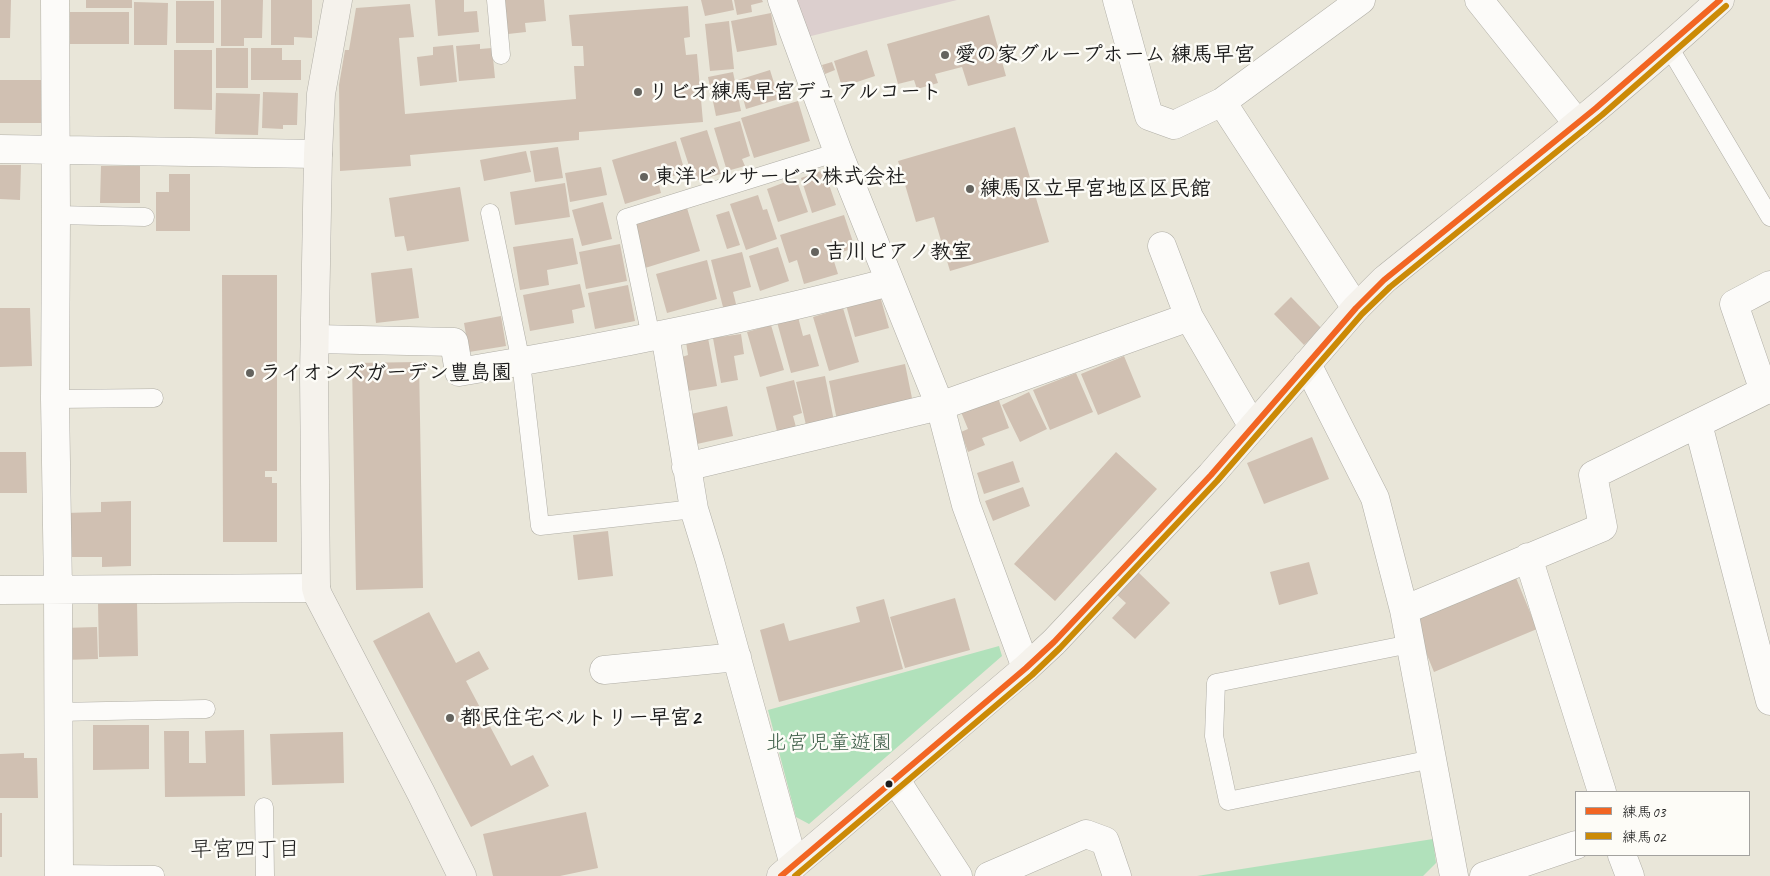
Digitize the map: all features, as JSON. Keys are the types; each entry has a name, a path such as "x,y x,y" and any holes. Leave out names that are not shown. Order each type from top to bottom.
{"street":[{"path":"55,0 55,399 59,875"},
{"path":"338,0 321,94 318,154 314,374 316,588 422,793 462,876"},
{"path":"782,0 838,152 940,406 966,505 1026,668"},
{"path":"1117,0 1149,116 1174,125 1222,102 1361,0"},
{"path":"1480,0 1578,124"},
{"path":"658,335 694,509 737,657 787,870 1026,668 1054,642 1212,476 1356,308 1384,280 1578,124 1669,47 1720,0"},
{"path":"1222,102 1356,308"},
{"path":"0,149 318,154"},
{"path":"1162,246 1189,317 1253,427"},
{"path":"315,339 454,342 459,372 521,362 658,335 803,304 890,282"},
{"path":"1404,610 1603,527 1593,476 1767,390 1734,304 1770,286"},
{"path":"686,467 940,406 1189,317"},
{"path":"1307,364 1375,498 1404,610 1454,876"},
{"path":"1698,424 1770,701"},
{"path":"1528,558 1602,791"},
{"path":"0,590 316,588"},
{"path":"604,670 737,657"},
{"path":"895,779 958,876"},
{"path":"989,876 1086,834 1105,841 1118,876"},
{"path":"1484,876 1575,845"},
{"path":"1622,856 1630,876"}],"lane":[{"path":"496,0 501,56"},
{"path":"1669,47 1770,217"},
{"path":"658,335 626,218 838,152"},
{"path":"490,213 521,362 540,526 694,509"},
{"path":"56,215 145,217"},
{"path":"55,399 154,398"},
{"path":"1410,644 1216,683 1214,736 1228,801 1432,759"},
{"path":"57,712 206,709"},
{"path":"264,808 265,876"},
{"path":"59,875 155,875"}],"shaded area":[{"path":"796,0 957,0 807,37"}],"green space":[{"name":"北宮児童遊園","path":"999,646 1002,656 809,824 796,817 768,710"},
{"path":"1433,839 1436,863 1423,876 1197,876"}],"building":[{"path":"0,0 11,0 10,38 0,38"},
{"path":"86,0 132,0 132,8 86,8"},
{"path":"221,0 263,0 262,38 244,38 244,46 221,46"},
{"path":"271,0 312,0 312,38 294,37 294,45 271,45"},
{"path":"435,0 464,0 464,12 477,11 479,32 438,36"},
{"path":"505,0 544,0 546,21 525,23 526,32 508,34"},
{"path":"701,0 732,0 734,10 705,16"},
{"path":"734,0 762,0 763,2 751,5 752,12 737,15"},
{"path":"176,1 214,1 214,43 176,43"},
{"path":"134,2 168,3 167,45 134,45"},
{"name":"リビオ練馬早宮デュアルコート","path":"410,4 414,37 399,38 405,114 576,99 574,66 584,66 583,46 572,46 569,15 688,6 690,37 684,38 686,55 697,54 703,122 579,132 579,140 410,155 411,166 340,171 339,85 345,50 349,50 356,8"},
{"path":"70,12 129,12 129,44 70,44"},
{"path":"771,13 777,45 737,52 731,21"},
{"name":"愛の家グループホーム 練馬早宮","path":"989,15 1006,76 968,86 962,67 935,74 938,83 917,89 914,80 898,84 887,44"},
{"path":"729,21 734,69 710,71 705,24"},
{"path":"480,44 480,49 492,48 495,78 459,81 456,46"},
{"path":"453,45 457,82 420,86 417,57 433,55 433,47"},
{"path":"216,48 248,48 248,88 216,88"},
{"path":"251,48 282,48 282,60 301,60 301,80 251,80"},
{"path":"174,50 212,50 212,110 174,109"},
{"path":"867,50 875,76 842,87 834,61"},
{"path":"832,62 835,70 825,74 822,65"},
{"path":"770,70 779,99 746,109 738,80"},
{"path":"733,72 741,111 716,116 708,77"},
{"path":"0,80 43,80 43,123 0,123"},
{"path":"263,92 298,93 297,125 283,125 283,129 262,128"},
{"path":"216,93 260,94 258,135 215,134"},
{"path":"798,101 810,141 754,158 741,118"},
{"path":"740,121 750,156 742,159 745,166 727,171 714,128"},
{"name":"練馬区立早宮地区区民館","path":"1015,127 1049,242 950,271 934,217 916,222 898,161"},
{"path":"707,130 721,174 694,181 680,138"},
{"name":"東洋ビルサービス株式会社","path":"676,141 685,172 658,181 661,193 625,204 612,160"},
{"path":"558,147 563,178 535,182 530,151"},
{"path":"526,151 531,172 484,181 480,160"},
{"path":"0,165 21,165 20,200 0,199"},
{"path":"101,166 140,166 140,203 100,203"},
{"path":"601,167 607,195 570,202 565,173"},
{"path":"824,170 836,205 812,213 801,178"},
{"path":"169,174 190,174 190,231 156,231 156,192 169,192"},
{"path":"796,178 808,212 778,222 767,189"},
{"path":"565,183 570,217 515,225 510,192"},
{"path":"460,187 469,241 407,251 404,236 395,237 389,198"},
{"path":"758,195 763,210 767,209 777,239 746,250 730,204"},
{"path":"603,202 612,239 582,246 572,210"},
{"path":"687,208 700,251 645,268 632,225"},
{"path":"729,211 740,245 727,249 716,215"},
{"name":"吉川ピアノ教室","path":"844,215 855,248 832,255 838,274 804,284 797,260 789,263 780,235"},
{"path":"573,238 578,264 547,270 549,285 520,290 513,247"},
{"path":"620,244 627,281 586,289 579,252"},
{"path":"778,247 789,281 760,291 749,256"},
{"path":"742,252 751,287 733,292 737,308 724,311 711,260"},
{"path":"707,260 717,299 667,313 656,274"},
{"path":"412,268 419,318 376,323 371,273"},
{"name":"ライオンズガーデン豊島園","path":"222,275 277,275 277,471 265,471 265,477 272,477 272,483 277,483 277,542 223,542"},
{"path":"580,284 585,307 572,310 574,323 530,331 523,295"},
{"path":"628,285 635,321 595,329 588,293"},
{"path":"880,296 889,328 855,337 846,305"},
{"path":"1291,297 1322,329 1304,345 1274,314"},
{"path":"0,308 30,308 32,366 0,367"},
{"path":"843,308 859,362 829,371 813,317"},
{"path":"501,316 506,346 469,352 464,323"},
{"path":"798,317 803,336 810,334 819,366 791,373 777,322"},
{"path":"771,325 784,370 760,377 747,332"},
{"path":"741,334 744,354 734,356 738,380 721,383 713,338"},
{"path":"708,338 717,386 688,391 682,357 688,355 686,342"},
{"path":"1124,356 1141,397 1098,415 1081,374"},
{"path":"419,362 423,588 356,590 352,363"},
{"path":"905,364 913,403 837,420 829,381"},
{"path":"1076,373 1093,412 1050,430 1033,390"},
{"path":"825,376 834,421 806,425 796,382"},
{"path":"794,380 802,413 793,416 796,427 777,431 766,387"},
{"path":"1029,392 1047,429 1020,442 1002,405"},
{"path":"998,398 1009,428 982,438 985,445 968,452 961,432 968,429 961,412"},
{"path":"727,406 733,436 697,444 691,414"},
{"path":"1312,437 1329,479 1264,504 1247,463"},
{"path":"0,452 26,452 27,493 0,493"},
{"path":"1116,452 1157,489 1055,601 1014,564"},
{"path":"1013,461 1020,482 984,494 977,473"},
{"path":"1023,487 1030,506 993,521 985,501"},
{"path":"131,501 131,566 102,567 102,557 65,557 65,513 101,512 101,502"},
{"path":"608,531 613,576 578,580 573,535"},
{"path":"1309,562 1318,594 1279,605 1270,572"},
{"path":"1137,571 1170,603 1135,639 1112,618 1126,603 1115,593"},
{"path":"1516,578 1537,629 1434,672 1413,621"},
{"path":"955,598 970,650 905,668 890,617"},
{"path":"884,599 903,669 779,702 760,630 784,623 789,641 860,622 856,607"},
{"path":"137,602 138,656 99,657 98,603"},
{"name":"都民住宅ベルトリー早宮2","path":"429,612 456,663 479,651 489,669 466,681 511,766 533,755 549,786 471,827 373,641"},
{"path":"97,627 98,659 63,660 63,628"},
{"path":"93,725 149,725 149,769 93,770"},
{"path":"244,730 245,796 165,797 164,731 189,731 189,763 206,763 205,731"},
{"path":"343,732 344,783 272,785 270,734"},
{"path":"24,753 24,758 37,758 38,798 0,798 0,754"},
{"path":"586,812 598,868 560,876 493,876 483,834"},
{"path":"0,813 2,813 2,857 0,857"}],"transit line":[{"name":"練馬03","path":"781,876 1026,668 1054,642 1211,475 1356,308 1384,280 1596,108 1720,0"},
{"name":"練馬02","path":"795,876 1032,675 1060,648 1217,481 1362,314 1390,287 1602,115 1726,6"}],"place":[{"name":"愛の家グループホーム 練馬早宮","path":"945,55"},
{"name":"リビオ練馬早宮デュアルコート","path":"638,92"},
{"name":"東洋ビルサービス株式会社","path":"644,177"},
{"name":"練馬区立早宮地区区民館","path":"970,189"},
{"name":"吉川ピアノ教室","path":"815,252"},
{"name":"ライオンズガーデン豊島園","path":"250,373"},
{"name":"都民住宅ベルトリー早宮2","path":"450,718"}],"district":[{"name":"早宮四丁目","path":"245,850"}]}
